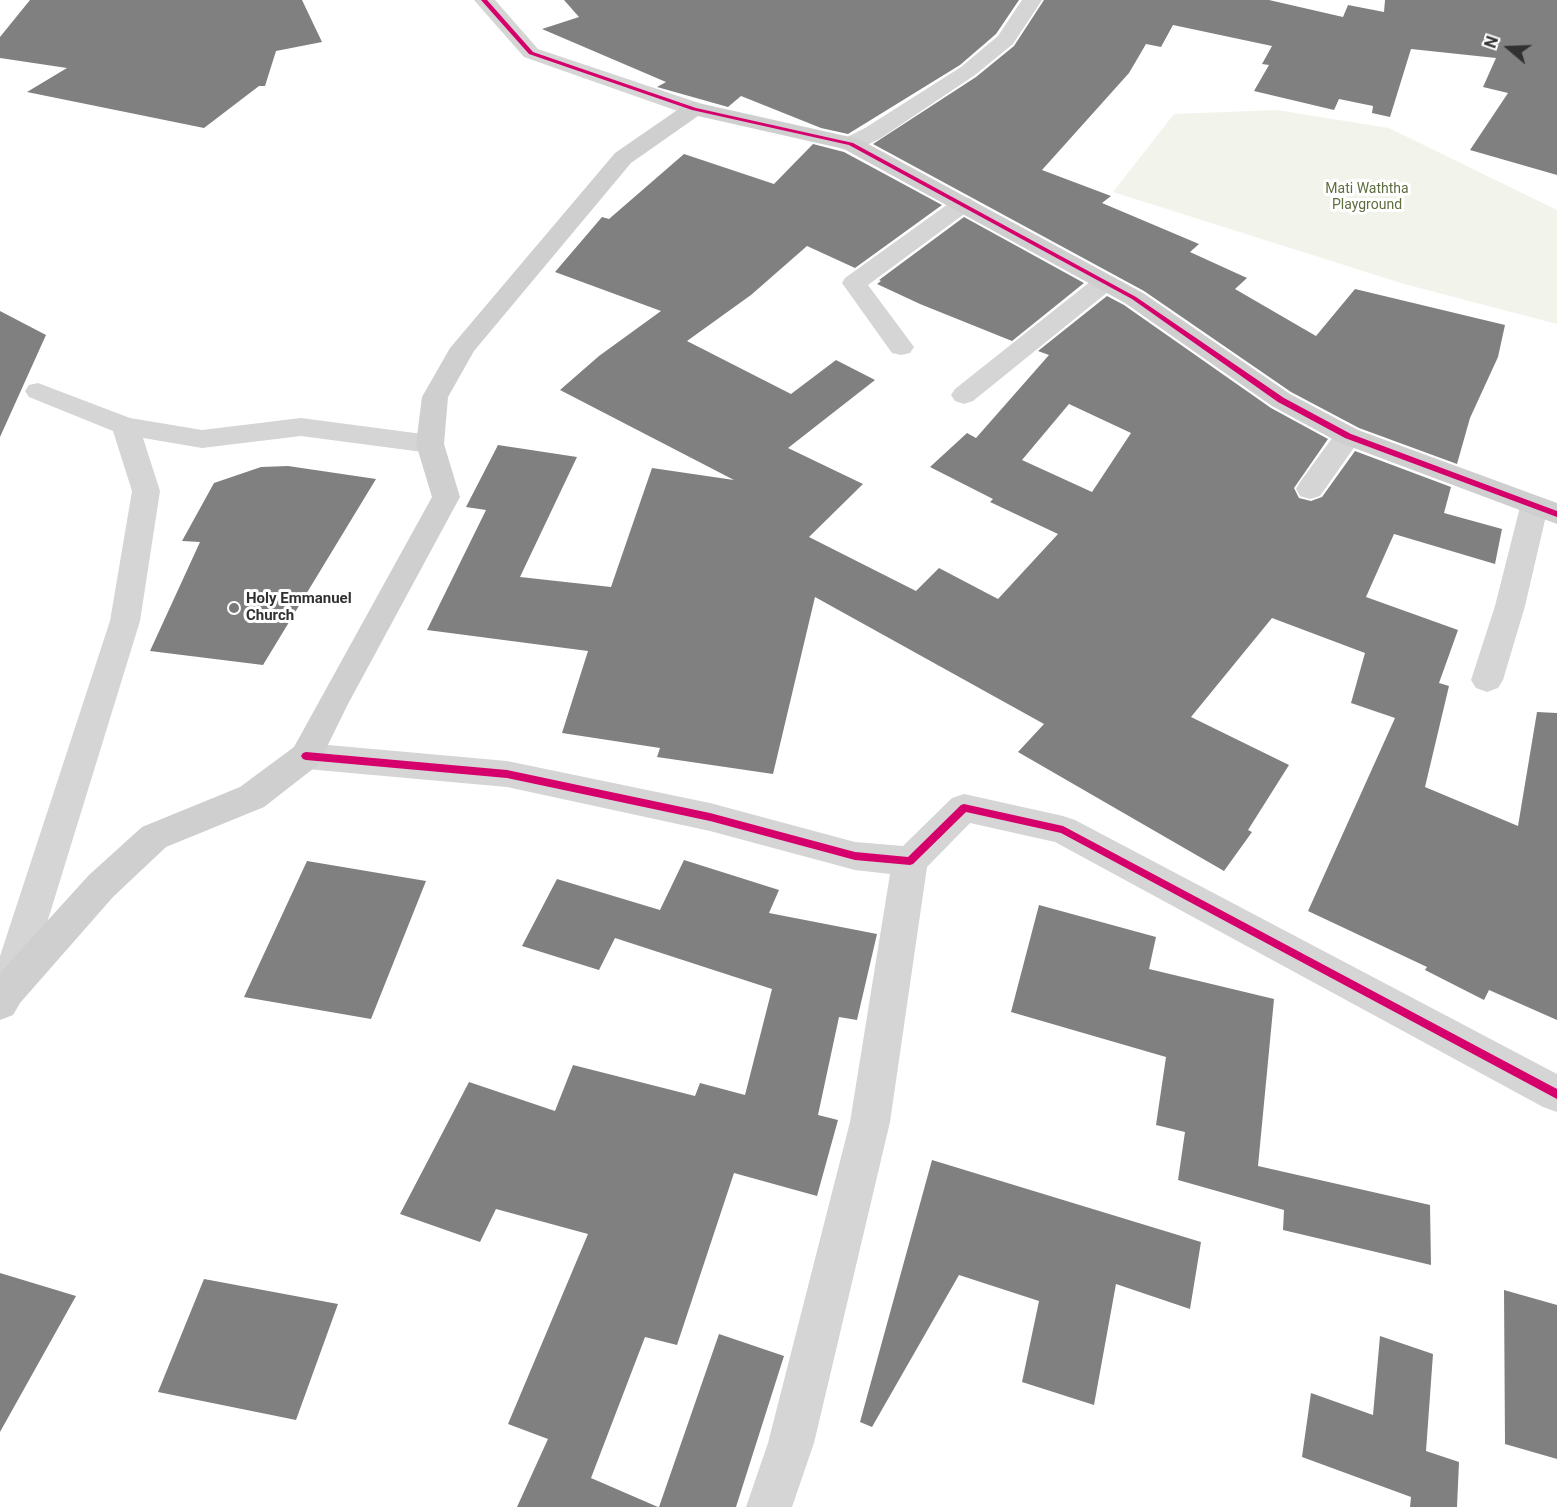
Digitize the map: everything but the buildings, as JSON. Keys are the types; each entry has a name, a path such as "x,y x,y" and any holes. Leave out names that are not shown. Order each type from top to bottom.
{"street":[{"path":"484,0 531,54 694,109 851,144 1134,298 1281,400 1348,436 1546,511 1510,606 1487,680"},
{"path":"851,144 873,133 968,71 1006,40 1032,0"},
{"path":"4,997 101,886 154,837 252,797 306,756 332,704 446,497 430,444 435,397 463,348 623,158 694,109"},
{"path":"901,347 854,283 963,204"},
{"path":"964,395 1105,282"},
{"path":"38,391 125,426 202,439 301,427 430,444"},
{"path":"4,997 125,621 146,491 125,426"},
{"path":"1310,489 1348,436"},
{"path":"306,756 507,774 606,793 855,856 910,861"},
{"path":"769,1507 791,1443 870,1122 910,861 964,808 1063,830 1557,1094"}],"green space":[{"name":"Mati Waththa Playground","path":"1277,110 1389,128 1557,210 1557,324 1404,284 1113,192 1174,114"}],"cycle path":[{"path":"484,0 531,53 694,109 851,144 1134,298 1281,400 1348,436 1557,514"},
{"path":"306,756 507,774 710,817 855,856 910,861 964,808 1063,830 1557,1094"}],"place":[{"name":"Holy Emmanuel Church","path":"234,608"}]}
